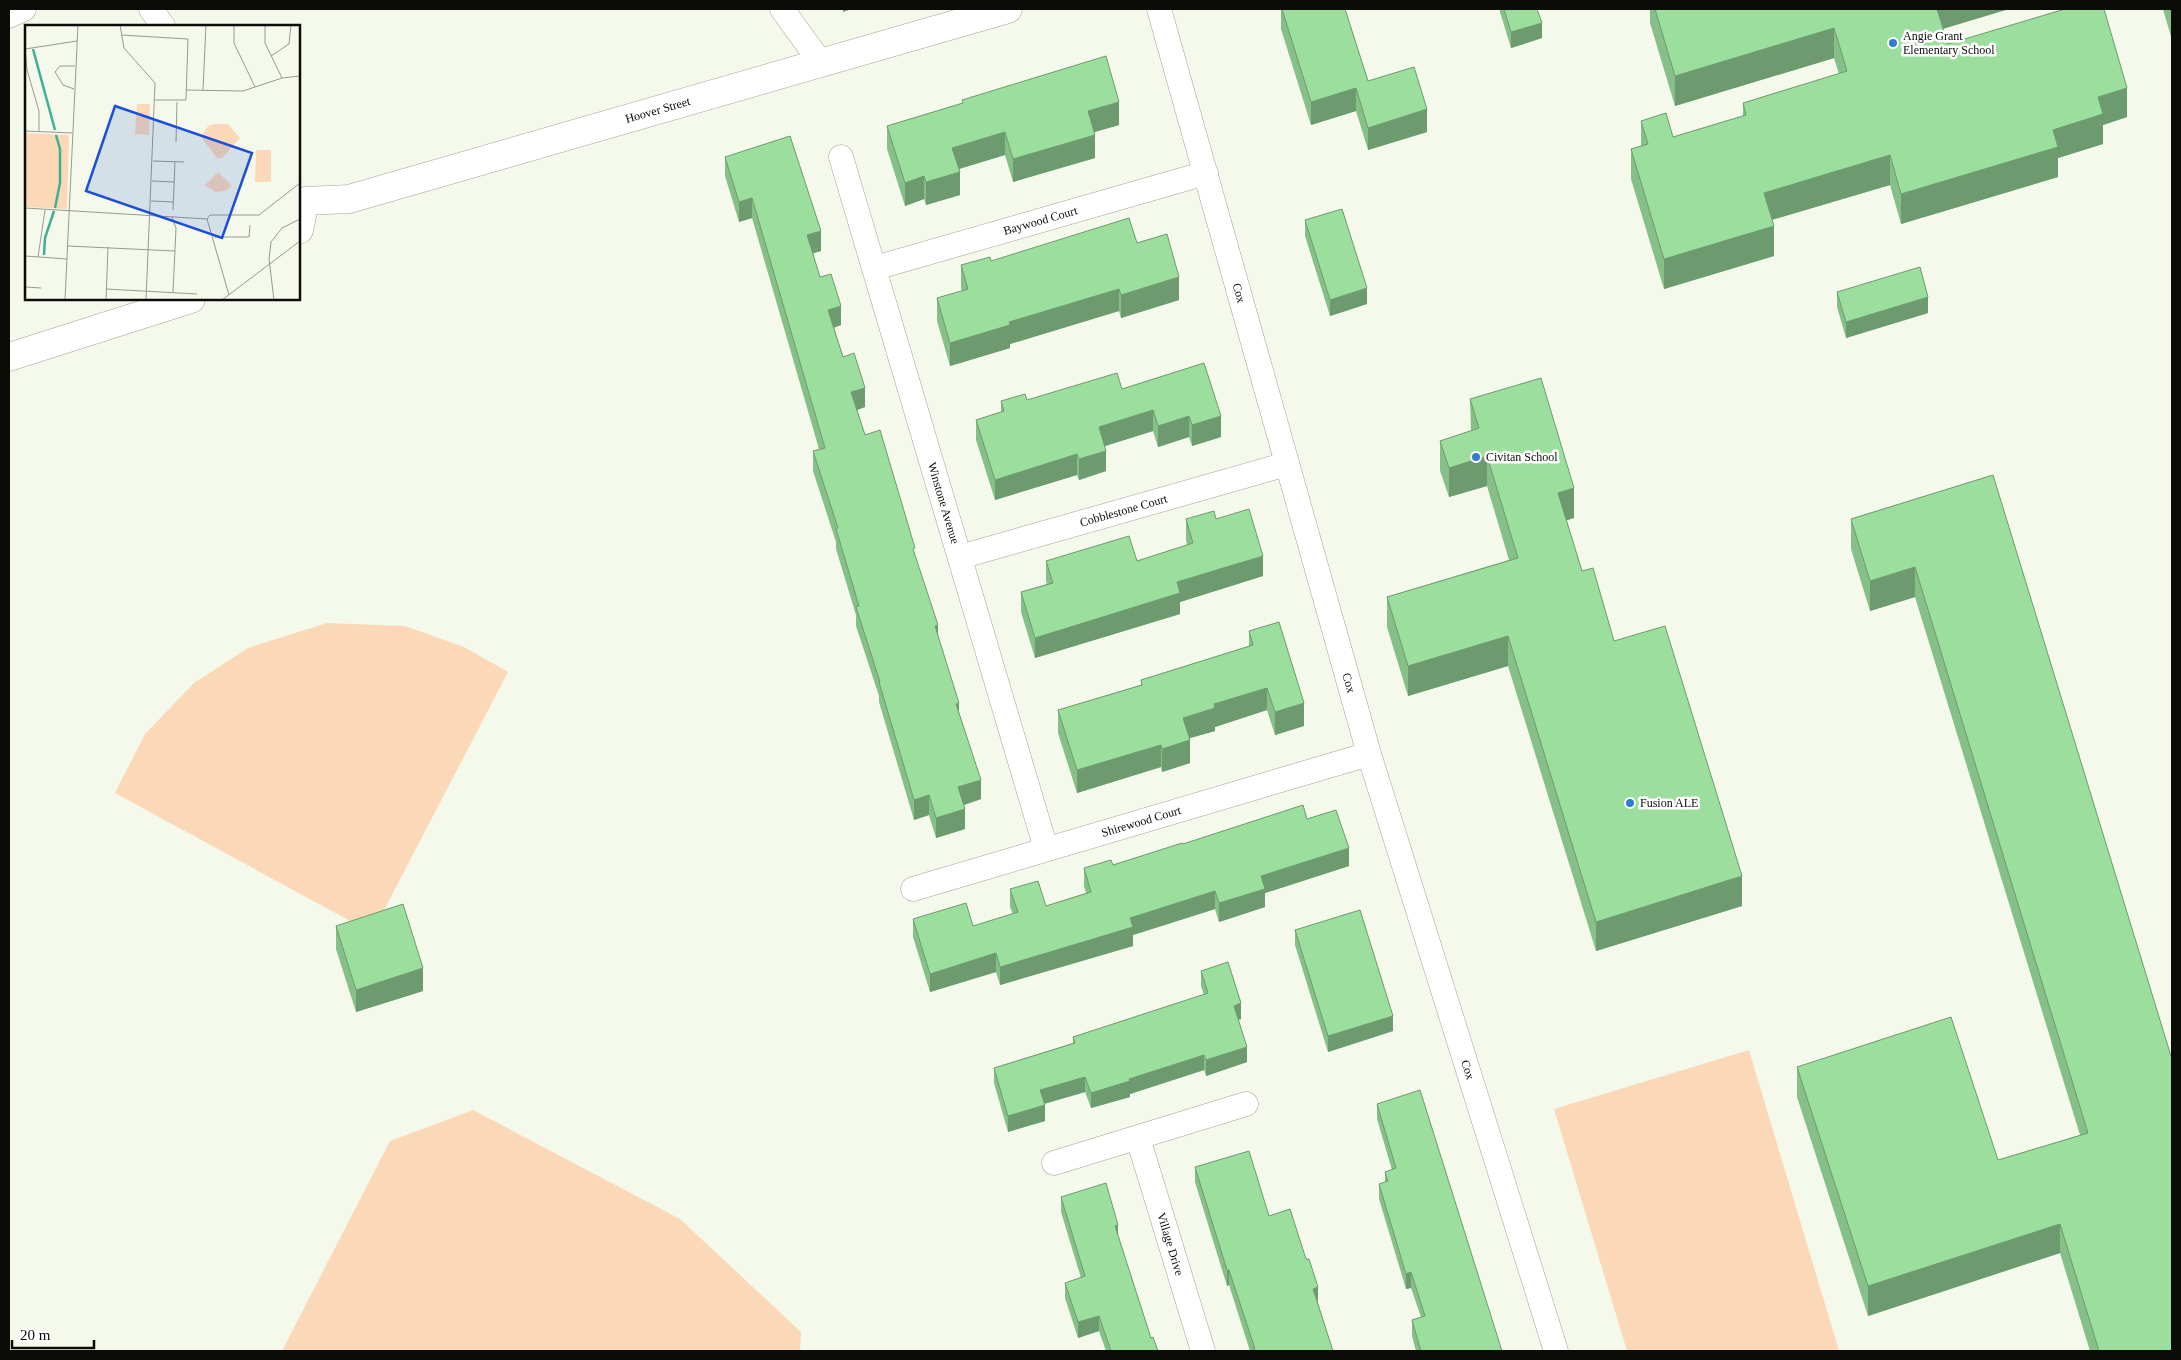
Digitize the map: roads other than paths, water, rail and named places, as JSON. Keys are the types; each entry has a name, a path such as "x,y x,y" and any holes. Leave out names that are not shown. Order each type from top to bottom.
{"street":[{"path":"9,16 24,9"},
{"path":"151,9 161,25"},
{"path":"782,9 821,63"},
{"name":"Hoover Street","path":"302,201 349,199 1008,9"},
{"name":"Cox","path":"1160,9 1369,754 1556,1351"},
{"name":"Winstone Avenue","path":"841,157 1046,849"},
{"name":"Baywood Court","path":"875,268 1206,173"},
{"path":"300,220 302,201"},
{"path":"9,357 188,300"},
{"name":"Cobblestone Court","path":"960,557 1287,464"},
{"name":"Shirewood Court","path":"913,889 1369,754"},
{"path":"1054,1163 1246,1104"},
{"name":"Village Drive","path":"1138,1138 1203,1351"}],"place":[{"name":"Angie Grant Elementary School","path":"1893,43"},
{"name":"Civitan School","path":"1476,457"},
{"name":"Fusion ALE","path":"1630,803"}]}
